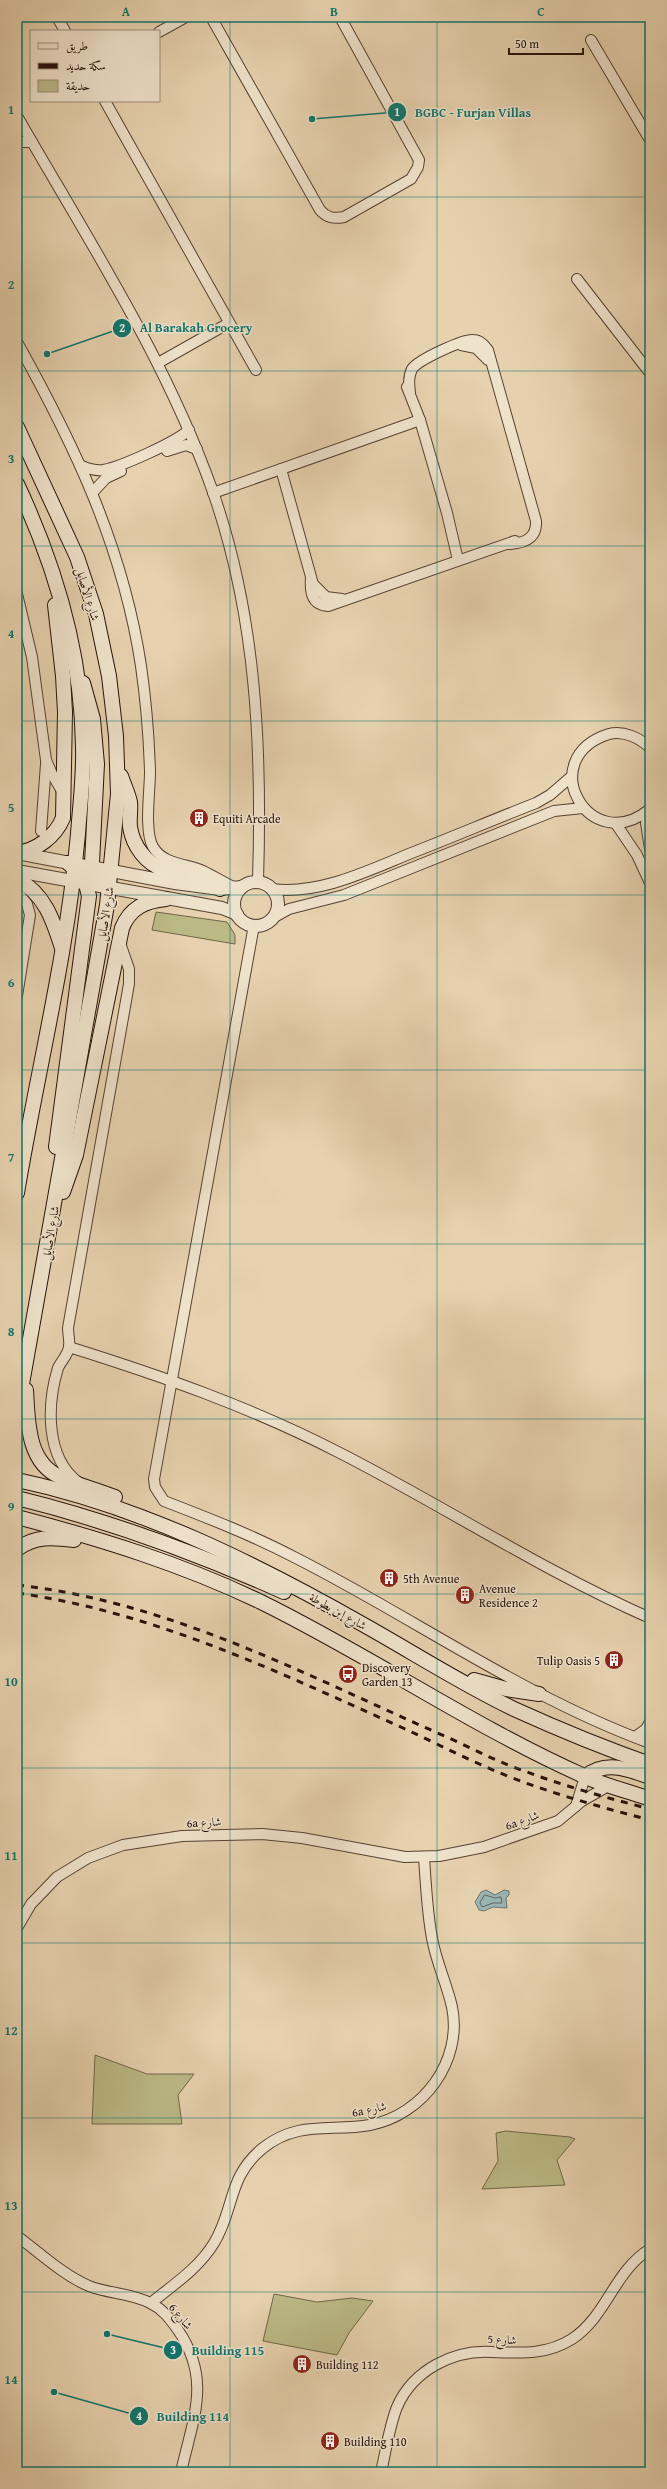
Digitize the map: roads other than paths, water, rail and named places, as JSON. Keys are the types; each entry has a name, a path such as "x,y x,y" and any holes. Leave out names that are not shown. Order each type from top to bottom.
{"main road":[{"name":"شارع الأصايل","path":"17,427 21,440 77,557 96,614 109,676 116,736 118,794 89,872"},
{"name":"شارع الأصايل","path":"17,484 36,526 50,563 68,625 76,666 83,745 83,774 89,872 109,888 56,1196 55,1211 17,1412"},
{"path":"17,853 41,844 59,828 63,818 65,796 64,676 50,563"},
{"path":"56,1196 57,1138 86,919 97,777 93,719 88,696 76,666"},
{"path":"117,767 129,798 130,827 133,838 141,853 156,866 204,878 220,889"},
{"path":"17,1193 22,1144 63,951 72,895 89,872"},
{"path":"17,880 35,892 43,900 49,910 63,951"},
{"path":"55,1211 66,1187 76,1154 120,937 130,913 154,900 166,898"},
{"path":"25,1370 30,1437 38,1457 53,1473 221,1542 319,1591 366,1626"},
{"name":"شارع إبن بطوطة","path":"17,1480 85,1496 172,1529 218,1549 366,1626 438,1668 513,1708 650,1764"},
{"path":"17,1498 109,1523 181,1548 312,1605 366,1626"},
{"path":"17,1517 106,1541 173,1564 260,1602 451,1708 585,1777 650,1799"},
{"path":"17,1549 30,1541 49,1537 92,1543 106,1541"},
{"path":"438,1668 500,1688 539,1694"},
{"path":"585,1777 594,1770 617,1767 650,1777"}],"street":[{"path":"57,17 64,30"},
{"path":"160,31 186,17"},
{"path":"211,17 320,210 324,215 338,219 411,178 418,167 419,160 340,17"},
{"path":"591,40 650,140"},
{"path":"106,102 256,370"},
{"path":"19,124 32,142 158,363 189,430 214,493 228,541 242,602 253,664 260,759 258,882"},
{"path":"17,142 32,142"},
{"path":"577,279 650,373"},
{"path":"158,363 229,323"},
{"path":"17,342 64,428 82,466 93,492 126,594 140,664 148,736 151,840 163,858 200,870 239,888"},
{"path":"281,469 299,528 311,578 317,590 326,598 337,600 350,597 510,544 523,537 529,529 532,511 492,368 481,351 471,346 457,345 428,356 416,364 411,372 410,393 420,420 447,513 458,560"},
{"path":"214,493 420,420"},
{"path":"82,466 95,470 108,469 172,442 189,430"},
{"path":"93,492 110,475 175,448 186,445 197,449"},
{"path":"17,594 32,657 46,760 41,832"},
{"path":"650,748 644,742 629,734 612,733 596,738 579,754 572,776 574,793 583,808 592,816 604,822 616,824 628,822 650,810"},
{"path":"46,760 52,774 65,796"},
{"path":"17,871 89,872 220,889 239,888 258,882 272,889 296,890 324,885 358,874 536,803 550,795 572,776"},
{"path":"239,888 234,903 237,914 244,922 260,925 289,909 344,895 554,811 583,808"},
{"path":"650,810 646,823 650,849"},
{"path":"616,824 638,855 650,883"},
{"path":"17,853 89,872 109,888 222,908 237,914"},
{"path":"271,918 275,913 277,900 272,889"},
{"path":"17,892 28,904 30,915 17,996"},
{"path":"254,925 154,1479 158,1495 164,1501 228,1526 295,1557 539,1694 650,1743"},
{"path":"85,1486 73,1477 63,1466 53,1441 52,1418 55,1382 59,1366 70,1347 68,1328 129,984 129,969 122,950 120,937"},
{"path":"70,1347 173,1380 339,1452 580,1585 650,1618"},
{"path":"635,1737 650,1726"},
{"path":"576,1806 585,1777"},
{"name":"6a شارع","path":"17,1928 43,1890 72,1866 105,1850 140,1842 198,1835 262,1834 302,1838 405,1857 424,1858 469,1851 506,1840 558,1821 576,1806 610,1785"},
{"name":"6a شارع","path":"151,2303 193,2269 210,2249 219,2233 240,2175 264,2147 283,2136 304,2129 364,2126 392,2118 419,2101 438,2079 450,2051 453,2018 431,1936 424,1858"},
{"name":"شارع 6","path":"17,2236 81,2282 108,2292 151,2303 168,2316 184,2339 191,2352 197,2372 197,2400 181,2472"},
{"name":"شارع 5","path":"381,2472 397,2408 406,2393 419,2377 445,2360 465,2353 483,2351 536,2352 571,2339 594,2320 629,2266 650,2249"}],"water":[{"path":"486,1890 495,1895 504,1890 509,1891 509,1895 506,1898 507,1908 493,1907 484,1911 479,1910 475,1902 481,1892"}],"railway":[{"path":"17,1585 74,1594 130,1608 185,1625 292,1667 507,1765 572,1787 650,1809"},
{"path":"17,1593 68,1602 118,1614 166,1629 309,1686 508,1776 570,1798 650,1820"}],"place":[{"name":"BGBC - Furjan Villas","path":"312,119"},
{"name":"Al Barakah Grocery","path":"47,354"},
{"name":"Equiti Arcade","path":"199,818"},
{"name":"5th Avenue","path":"389,1578"},
{"name":"Avenue Residence 2","path":"465,1595"},
{"name":"Tulip Oasis 5","path":"614,1660"},
{"name":"Discovery Garden 13","path":"348,1674"},
{"name":"Building 115","path":"107,2334"},
{"name":"Building 112","path":"302,2364"},
{"name":"Building 114","path":"54,2392"},
{"name":"Building 110","path":"330,2441"}]}
